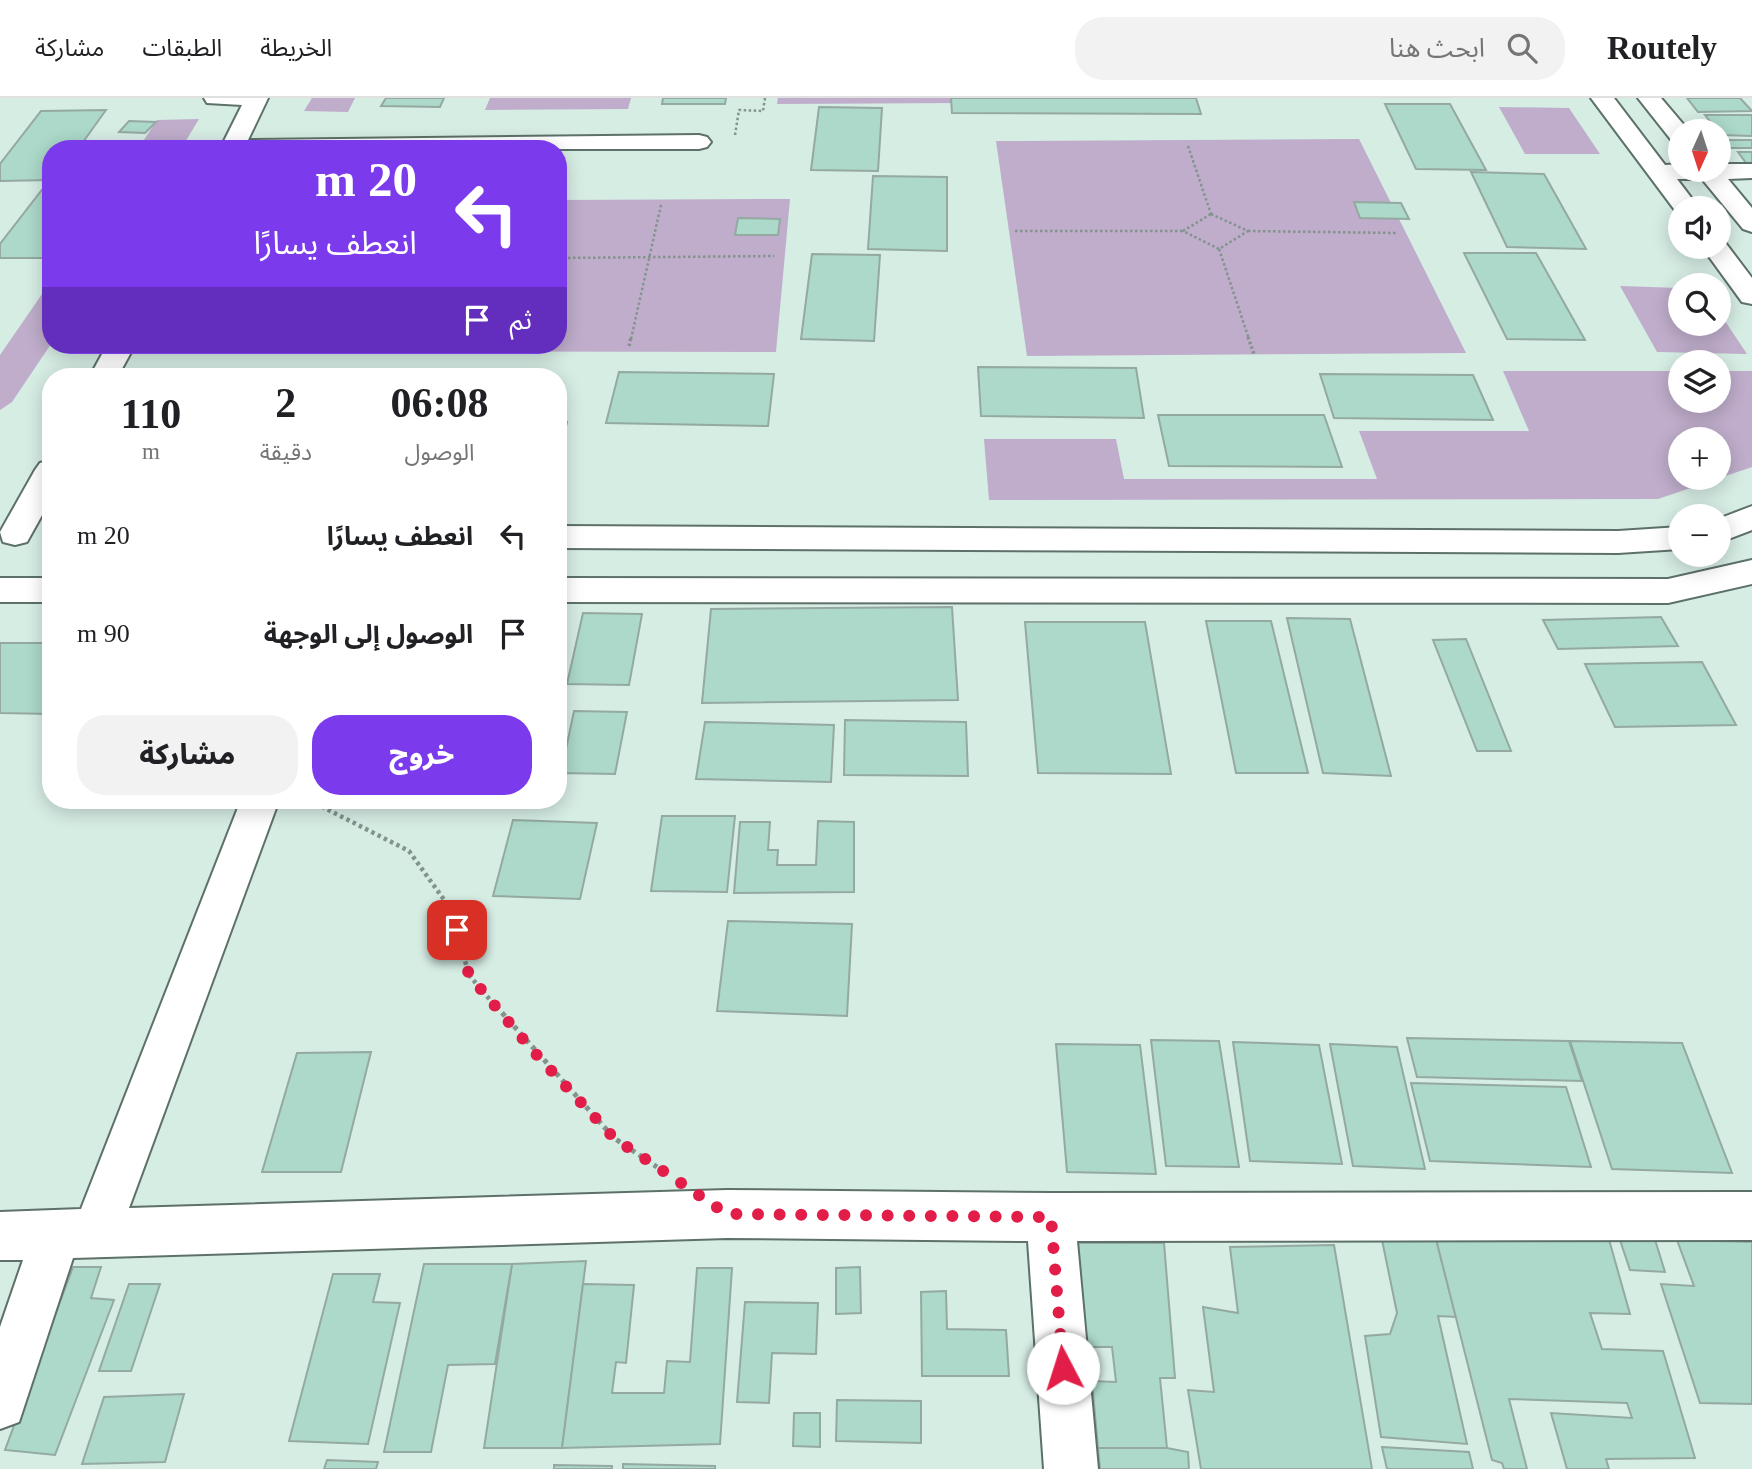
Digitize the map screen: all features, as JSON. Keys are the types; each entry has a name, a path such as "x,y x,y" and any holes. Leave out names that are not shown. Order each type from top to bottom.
{"street":[{"path":"215,98 257,98 236,140"},
{"path":"1602,98 1677,196"},
{"path":"1649,98 1668,121"},
{"path":"567,144 699,142"},
{"path":"1731,171 1752,171"},
{"path":"1659,172 1668,172"},
{"path":"1718,182 1752,224"},
{"path":"1724,259 1752,296"},
{"path":"7,534 42,483"},
{"path":"1731,526 1752,517"},
{"path":"7,534 42,534"},
{"path":"567,537 1590,542 1668,539"},
{"path":"567,590 1668,592 1752,572"},
{"path":"0,590 42,590"},
{"path":"0,1403 76,1234 256,809"},
{"path":"0,1236 727,1214 1051,1217 1752,1216"},
{"path":"1051,1217 1071,1469"}],"path":[{"path":"699,142 734,142 739,110 763,111 765,98"},
{"path":"1188,146 1211,214 1248,231 1396,233"},
{"path":"629,346 661,205"},
{"path":"1183,231 1211,214"},
{"path":"1016,231 1183,231 1219,249 1254,354"},
{"path":"1219,249 1248,231"},
{"path":"567,258 774,256"},
{"path":"327,809 409,851 450,908 469,975 534,1052 614,1138 659,1169"}],"shaded area":[{"path":"312,98 355,98 348,112 304,111"},
{"path":"490,98 631,98 628,109 485,110"},
{"path":"778,98 962,98 962,103 777,104"},
{"path":"1499,107 1569,108 1600,154 1525,154"},
{"path":"199,119 186,140 144,140 157,120"},
{"path":"1359,139 1466,353 1027,356 996,141"},
{"path":"790,199 776,352 567,352 567,200"},
{"path":"1620,286 1668,288 1668,336 1731,336 1731,330 1747,354 1731,354 1731,350 1657,352"},
{"path":"42,294 42,354 44,354 12,402 0,410 0,355"},
{"path":"1503,371 1668,371 1668,413 1731,413 1731,371 1752,371 1752,467 1731,474 1731,427 1668,427 1668,490 1684,490 1658,499 989,500 984,439 1116,439 1124,479 1377,479 1359,431 1529,431"}],"building":[{"path":"386,98 444,98 440,107 381,106"},
{"path":"663,98 726,98 725,104 662,104"},
{"path":"951,98 1196,98 1201,114 952,113"},
{"path":"1687,98 1740,98 1752,111 1698,112"},
{"path":"1385,104 1450,104 1486,170 1416,169"},
{"path":"819,107 882,108 878,171 811,170"},
{"path":"106,110 84,140 42,140 42,180 0,181 0,164 41,111"},
{"path":"1705,115 1752,115 1752,136 1731,135 1731,119 1708,119"},
{"path":"129,121 156,122 145,133 119,132"},
{"path":"1731,140 1752,140 1752,148 1731,148"},
{"path":"1738,152 1752,152 1752,167 1749,167"},
{"path":"1471,172 1544,174 1586,249 1507,247"},
{"path":"873,176 947,177 947,251 868,249"},
{"path":"42,190 42,258 0,258 0,244"},
{"path":"1354,202 1401,203 1409,219 1360,218"},
{"path":"738,218 780,219 778,235 735,235"},
{"path":"1464,253 1536,253 1585,340 1507,339"},
{"path":"812,254 880,255 874,341 801,339"},
{"path":"978,367 1136,368 1144,418 981,416"},
{"path":"619,372 774,374 768,426 606,423"},
{"path":"1320,374 1473,375 1493,420 1334,418"},
{"path":"1158,415 1324,415 1342,467 1169,466"},
{"path":"952,607 958,700 702,703 711,609"},
{"path":"583,613 642,614 629,685 567,684"},
{"path":"1661,617 1678,646 1558,649 1543,620"},
{"path":"1287,618 1350,619 1391,776 1323,773"},
{"path":"1206,621 1271,621 1308,773 1236,773"},
{"path":"1025,622 1145,622 1171,774 1038,773"},
{"path":"1466,639 1511,751 1477,751 1433,640"},
{"path":"0,643 42,643 42,714 0,713"},
{"path":"1702,662 1736,725 1615,727 1585,664"},
{"path":"574,711 627,712 615,774 567,773 567,744"},
{"path":"845,720 966,722 968,776 844,775"},
{"path":"705,722 834,725 831,782 696,779"},
{"path":"662,816 735,816 727,892 651,891"},
{"path":"513,820 597,823 580,899 493,896"},
{"path":"818,821 854,822 854,892 734,893 740,822 770,822 768,850 778,850 777,865 816,865"},
{"path":"728,921 852,924 847,1016 717,1011"},
{"path":"1407,1038 1569,1041 1582,1081 1417,1077"},
{"path":"1151,1040 1219,1041 1239,1167 1166,1166"},
{"path":"1570,1041 1682,1043 1732,1173 1612,1169"},
{"path":"1233,1042 1319,1045 1342,1164 1250,1161"},
{"path":"1056,1044 1140,1045 1156,1174 1067,1172"},
{"path":"1330,1044 1397,1047 1425,1169 1353,1166"},
{"path":"371,1052 341,1172 262,1172 297,1053"},
{"path":"1411,1083 1566,1087 1591,1167 1430,1161"},
{"path":"1616,1228 1652,1230 1665,1272 1630,1270"},
{"path":"1381,1235 1435,1235 1456,1317 1438,1316 1467,1444 1381,1437 1365,1336 1390,1334 1397,1313"},
{"path":"1435,1235 1608,1236 1630,1314 1590,1313 1602,1349 1663,1351 1695,1458 1606,1459 1609,1469 1567,1469 1551,1413 1632,1418 1627,1403 1509,1399 1527,1469 1504,1469 1502,1463 1492,1460"},
{"path":"1677,1240 1752,1242 1752,1404 1700,1403 1661,1284 1694,1286"},
{"path":"1075,1243 1164,1243 1175,1378 1160,1378 1167,1448 1098,1448 1092,1381 1116,1382 1112,1347 1086,1347"},
{"path":"1334,1245 1372,1469 1201,1469 1188,1390 1214,1392 1203,1307 1238,1313 1230,1247"},
{"path":"586,1261 562,1448 484,1448 512,1264"},
{"path":"424,1264 512,1264 495,1364 448,1365 431,1452 384,1452"},
{"path":"73,1267 101,1267 91,1298 114,1300 55,1455 5,1450"},
{"path":"860,1267 861,1313 836,1314 836,1268"},
{"path":"697,1268 732,1268 720,1444 562,1448 583,1284 634,1285 626,1363 616,1362 612,1393 664,1393 667,1361 690,1362"},
{"path":"333,1274 380,1274 373,1302 400,1303 368,1444 289,1441"},
{"path":"129,1284 160,1284 131,1371 99,1371"},
{"path":"946,1291 947,1329 1006,1330 1009,1376 922,1376 921,1292"},
{"path":"745,1302 818,1303 816,1354 772,1353 769,1403 737,1402"},
{"path":"184,1394 165,1462 82,1464 104,1397"},
{"path":"837,1400 921,1401 921,1443 836,1441"},
{"path":"794,1413 820,1413 820,1447 793,1446"},
{"path":"1382,1447 1469,1452 1473,1469 1387,1469"},
{"path":"1098,1448 1167,1448 1188,1452 1189,1469 1100,1469"},
{"path":"327,1460 378,1462 376,1469 324,1469"},
{"path":"623,1464 715,1466 715,1469 623,1469"},
{"path":"554,1465 612,1466 612,1469 554,1469"}],"route":[{"path":"457,930 469,975 534,1052 614,1138 727,1214 1051,1217 1063,1368"}]}
